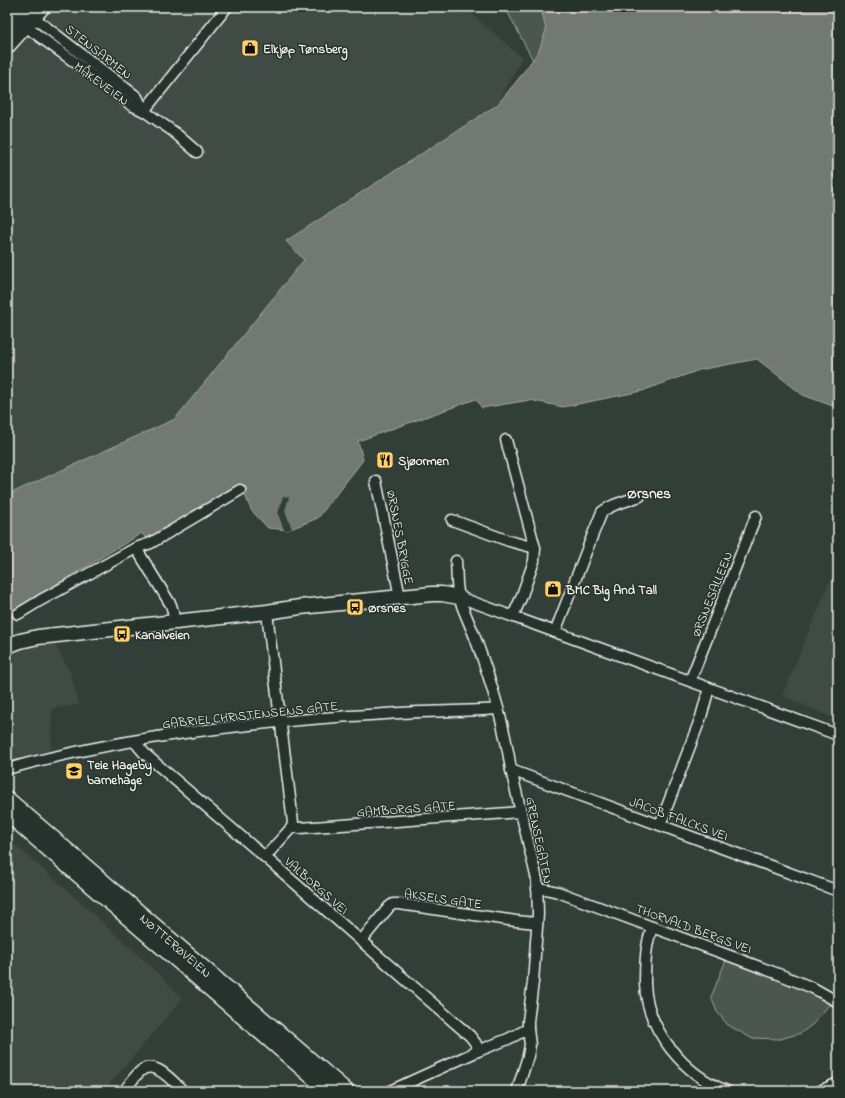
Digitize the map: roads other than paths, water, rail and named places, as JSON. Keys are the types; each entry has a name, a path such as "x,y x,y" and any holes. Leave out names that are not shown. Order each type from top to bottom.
{"main road":[{"path":"7,46 21,14"},
{"name":"NØTTERØVEIEN","path":"7,799 346,1091"},
{"name":"NØTTERØVEIEN","path":"7,813 329,1091"}],"street":[{"path":"144,110 227,7"},
{"name":"STENSARMEN","path":"21,14 137,97 144,110"},
{"name":"MÅKEVEIEN","path":"144,110 174,132 197,152"},
{"path":"506,440 510,460 536,548 534,561 513,616"},
{"name":"ØRSNES BRYGGE","path":"376,481 400,597"},
{"path":"18,614 136,548 150,543 240,490"},
{"path":"555,632 592,534 602,512 614,505 640,496"},
{"name":"ØRSNESALLEEN","path":"690,681 756,516"},
{"path":"452,520 509,541 536,548"},
{"path":"136,548 171,605 174,622"},
{"name":"GRENSEGATEN","path":"456,561 459,597 477,642 498,709 537,880 538,923 528,1029 530,1045 518,1091"},
{"path":"7,646 38,637 400,597 442,594 459,597 513,616 838,736"},
{"path":"265,857 293,824 267,612"},
{"path":"660,825 701,716 709,688"},
{"name":"GABRIEL CHRISTENSENS GATE","path":"7,769 101,747 214,729 363,715 498,709"},
{"name":"VALBORGS VEI","path":"134,741 145,754 470,1036 476,1044 478,1051"},
{"name":"JACOB FALCKS VEI","path":"511,770 838,891"},
{"name":"GAMBORGS GATE","path":"292,827 300,828 521,812"},
{"name":"THORVALD BERGS VEI","path":"537,889 558,892 781,974 813,988 838,1002"},
{"name":"AKSELS GATE","path":"361,941 393,904 538,923"},
{"path":"652,927 645,966 645,984 655,1022 671,1049 682,1062 705,1080 727,1091"},
{"path":"390,1091 478,1051 508,1040 528,1029"},
{"path":"124,1091 141,1071 151,1067 161,1071 183,1091"},
{"path":"820,1091 838,1083"}],"place":[{"name":"Elkjøp Tønsberg","path":"250,48"},
{"name":"Sjøormen","path":"385,460"},
{"name":"BMC Big And Tall","path":"553,589"},
{"name":"Ørsnes","path":"355,607"},
{"name":"Kanalveien","path":"122,634"},
{"name":"Teie Hageby barnehage","path":"74,771"}],"district":[{"name":"Ørsnes","path":"649,493"}]}
